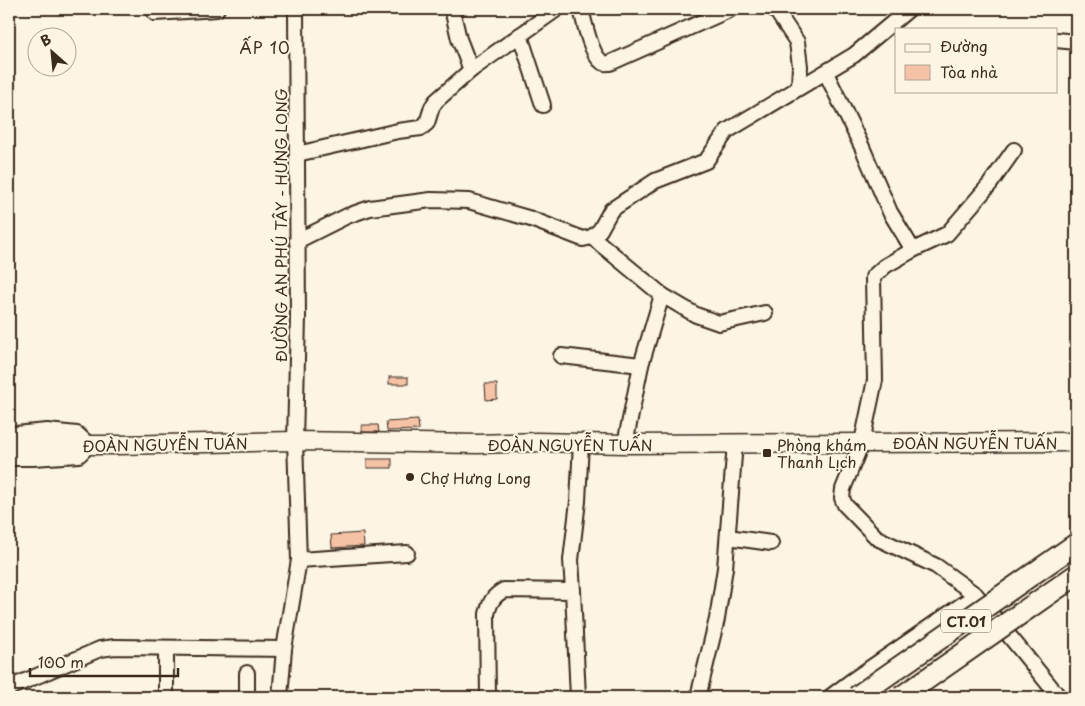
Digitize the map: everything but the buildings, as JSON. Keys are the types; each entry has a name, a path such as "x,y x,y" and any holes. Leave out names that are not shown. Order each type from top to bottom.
{"highway":[{"name":"CT.01","path":"856,697 1076,544"},
{"name":"CT.01","path":"901,697 1076,575"}],"main road":[{"name":"ĐOÀN NGUYỄN TUẤN","path":"9,445 295,441 458,444 537,442 625,444 1076,442"}],"street":[{"path":"153,9 155,14 166,14 217,9"},
{"name":"ĐƯỜNG AN PHÚ TÂY - HƯNG LONG","path":"280,697 284,650 299,560 295,441 297,241 296,9"},
{"path":"452,9 459,39 471,70"},
{"path":"297,154 398,131 421,128 427,123 434,103 471,70 558,9"},
{"path":"581,9 594,50 604,63 610,63 731,9"},
{"path":"775,9 797,42 800,66 799,87"},
{"path":"297,241 347,216 370,208 431,200 469,201 532,219 583,239 592,237 600,230 610,210 655,181 706,161 727,131 854,55 908,9"},
{"path":"520,34 543,106"},
{"path":"1058,40 1076,42"},
{"path":"826,73 862,147 890,212 913,250"},
{"path":"1014,150 990,184 947,234 913,250 885,266 873,276 875,380 862,442 843,489 842,498 849,510 876,538 936,566 976,595 1059,697"},
{"path":"592,237 662,295 696,315 719,323 765,312"},
{"path":"625,444 641,365 662,295"},
{"path":"561,356 641,365"},
{"path":"9,433 66,432 77,434 89,445 79,455 9,458"},
{"path":"578,697 571,560 578,501 581,443"},
{"path":"698,697 717,619 728,537 735,443"},
{"path":"728,537 771,543"},
{"path":"299,560 407,553"},
{"path":"488,697 487,614 495,594 504,590 573,591"},
{"path":"830,697 976,595"},
{"path":"9,688 100,648 284,650"},
{"path":"166,648 166,697"},
{"path":"247,673 248,697"}],"place":[{"name":"Phòng khám Thanh Lịch","path":"767,453"},
{"name":"Chợ Hưng Long","path":"410,477"}],"district":[{"name":"ẤP 10","path":"265,47"}]}
